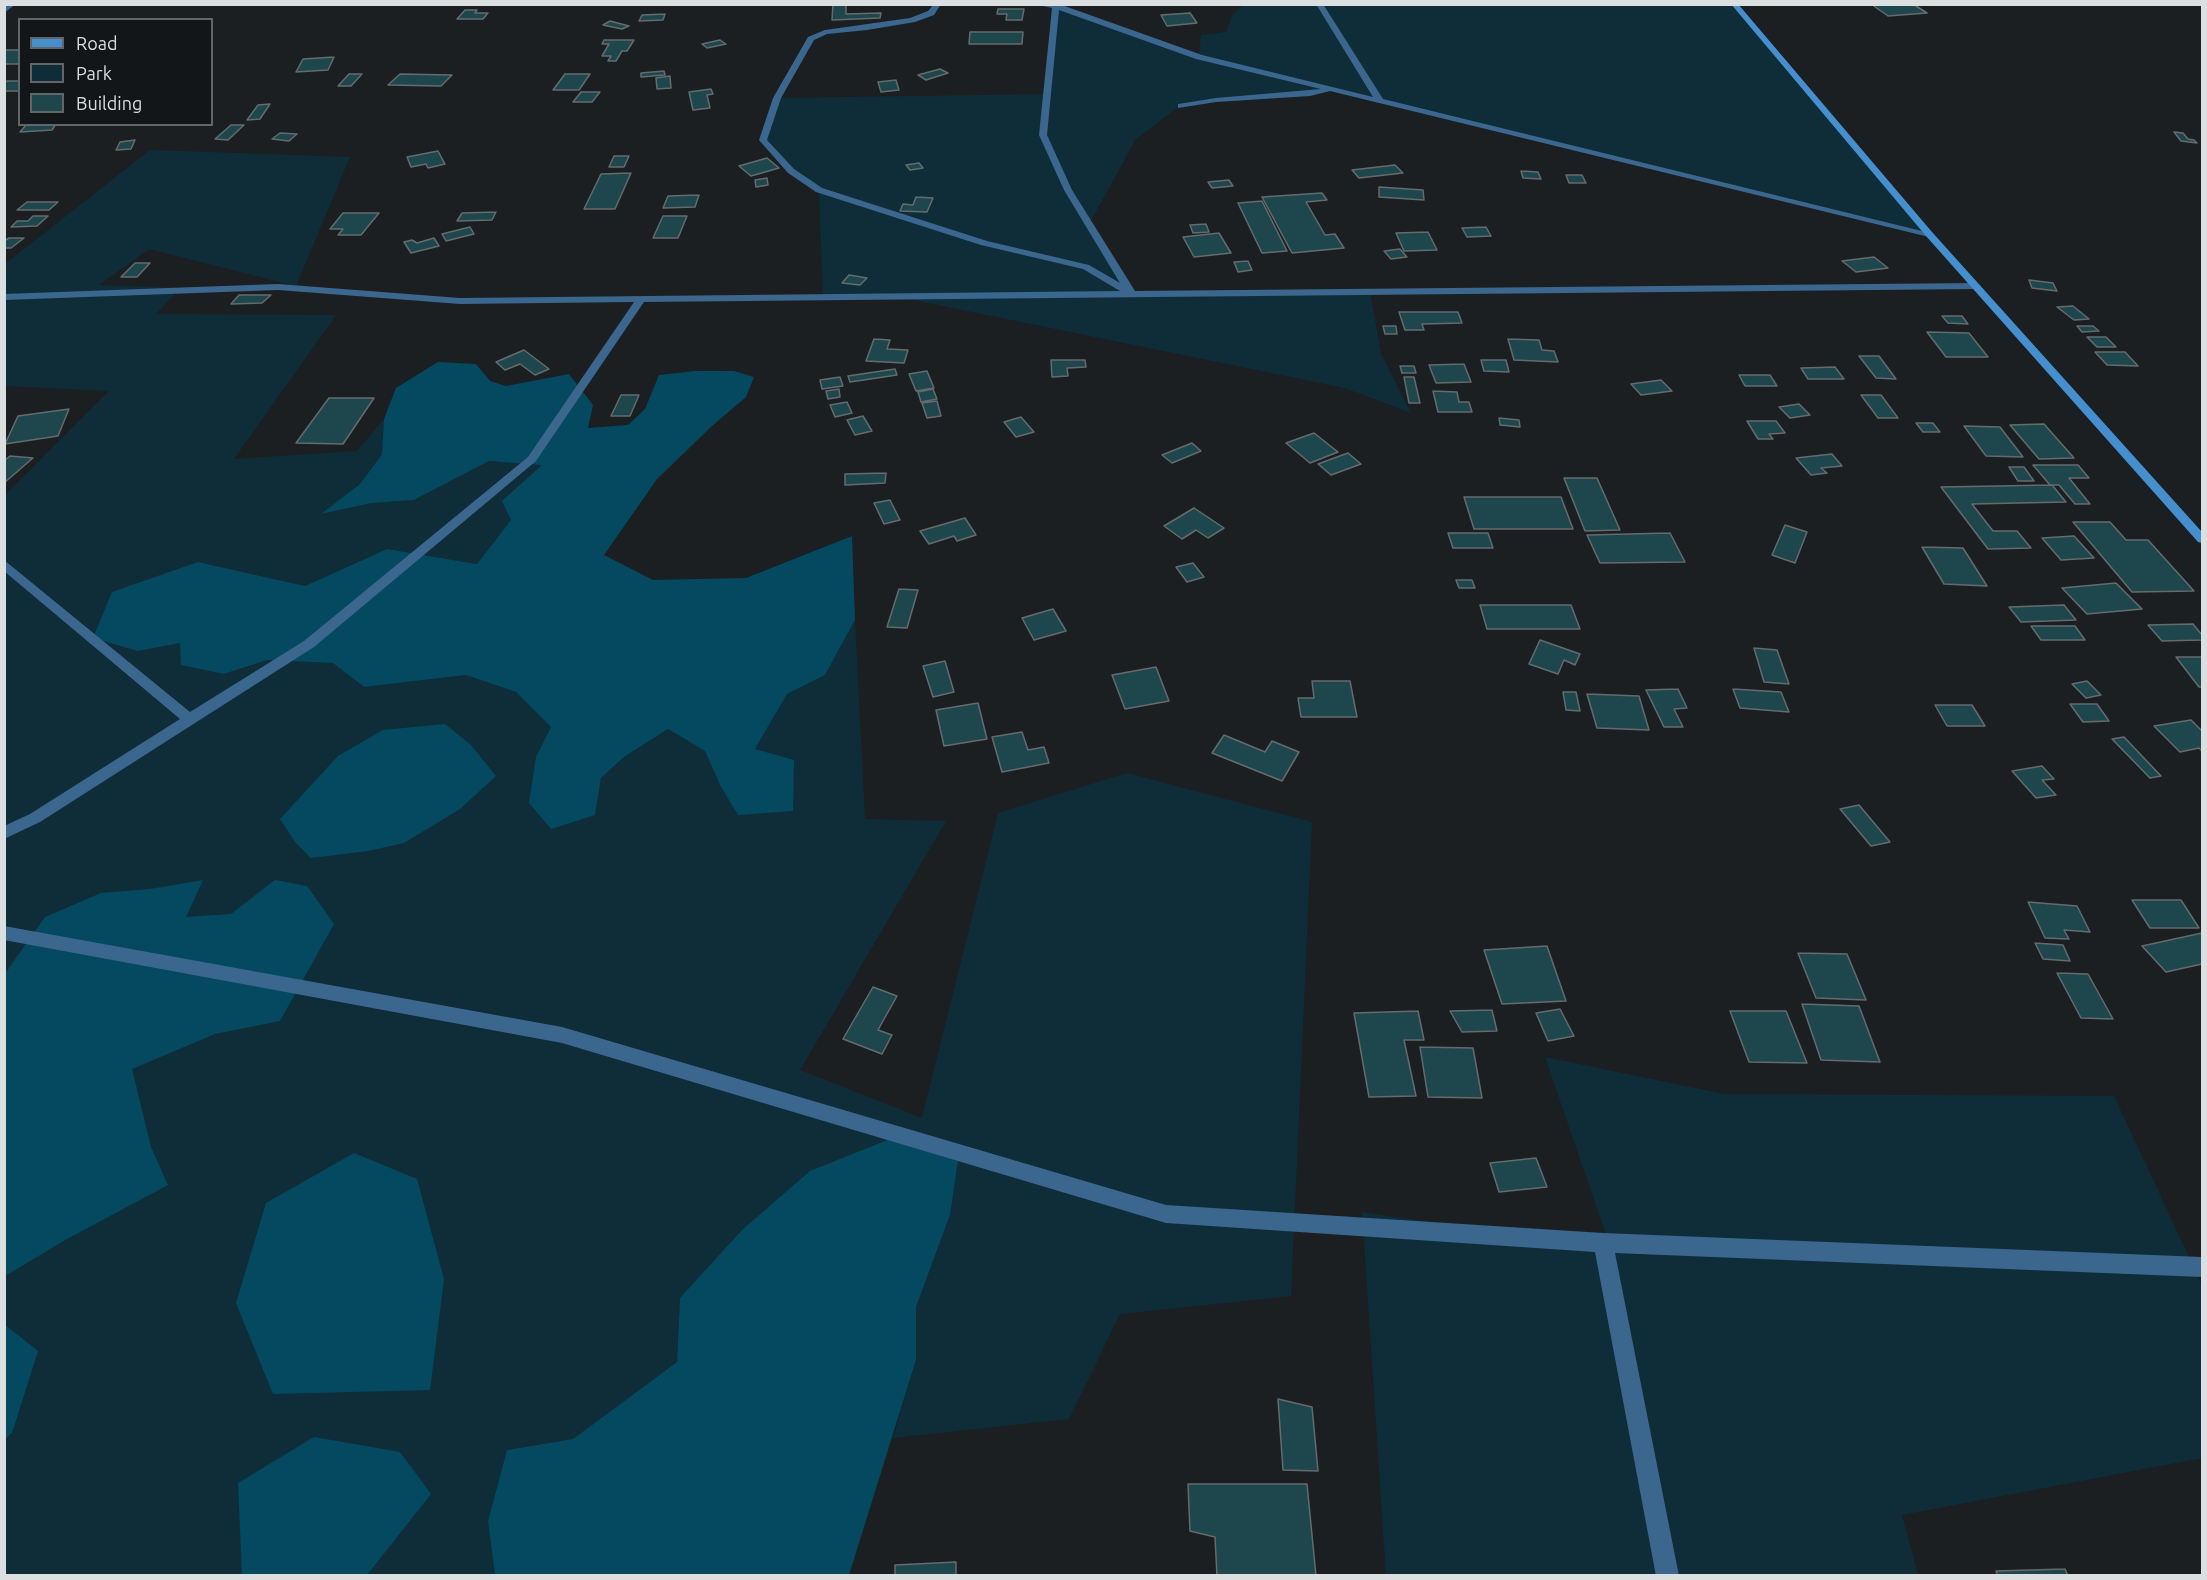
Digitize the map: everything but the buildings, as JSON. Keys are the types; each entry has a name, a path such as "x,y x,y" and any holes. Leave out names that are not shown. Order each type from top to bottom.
{"main road":[{"path":"1734,4 1929,234 2202,539"}],"street":[{"path":"4,11 13,4"},
{"path":"938,4 931,13 912,20 825,32 811,39 777,98 763,140 791,171 819,190 984,243 1086,267 1131,294"},
{"path":"1037,4 1056,6 1199,57 1929,234"},
{"path":"1319,4 1380,101"},
{"path":"1056,6 1043,135 1068,190 1131,294"},
{"path":"1181,105 1216,100 1310,94 1330,89"},
{"path":"4,297 278,287 460,301 1976,286"},
{"path":"4,832 35,818 309,644 532,459 641,299"},
{"path":"4,564 190,720"},
{"path":"4,933 562,1035 1166,1214 1603,1243 2202,1267"},
{"path":"1603,1243 1668,1575"}],"green space":[{"path":"1243,5 1734,5 1929,234 1331,89 1181,105 1136,139 1089,224 1131,294 1370,292 1381,353 1411,413 1345,388 899,297 823,298 819,190 791,171 763,140 777,98 1047,94 1056,6 1199,57 1201,35 1226,32 1232,16"},
{"path":"150,150 350,157 296,286 149,249 99,285 180,288 156,314 336,315 234,459 357,451 384,419 382,453 360,484 323,514 372,503 414,500 489,461 543,465 503,501 511,520 477,564 387,549 305,586 198,562 138,651 180,642 224,674 267,660 333,663 364,687 467,675 516,692 551,727 536,757 595,815 601,778 624,757 668,729 705,751 720,785 755,749 787,694 825,675 855,620 865,819 946,821 800,1070 922,1118 998,813 1127,773 1312,822 1291,1296 1120,1314 1069,1419 893,1438 916,1360 916,1307 950,1215 680,1298 677,1362 573,1439 507,1450 488,1521 495,1575 5,1575 5,495 109,391 5,386 5,264"},
{"path":"1545,1057 1724,1094 2114,1096 2202,1285 2202,1458 1902,1515 1918,1575 1386,1575 1362,1212 1611,1249"}],"shaded area":[{"path":"438,362 476,364 490,381 506,386 569,374 593,405 588,428 628,425 645,409 659,375 695,371 734,371 754,377 746,397 657,479 604,555 653,580 746,578 852,536 855,620 825,675 787,694 755,749 794,760 793,811 738,815 720,785 705,751 668,729 624,757 601,778 595,815 551,829 529,803 536,757 551,727 516,692 466,675 364,687 333,663 267,660 224,674 181,665 180,643 138,651 93,638 112,592 198,562 305,586 387,549 477,564 511,520 502,501 542,465 489,461 414,500 372,503 321,514 360,484 382,454 384,419 396,388"},
{"path":"445,724 471,745 496,776 460,809 404,843 368,851 311,858 296,843 280,819 338,756 383,730"},
{"path":"203,880 186,917 231,914 275,880 307,886 334,924 280,1021 215,1034 132,1069 151,1147 168,1185 67,1239 5,1276 4,975 45,917 101,893 150,889"},
{"path":"900,1135 959,1153 950,1215 916,1307 916,1360 849,1575 495,1575 488,1521 507,1450 573,1439 677,1362 680,1298 742,1230 810,1171"},
{"path":"354,1153 417,1179 444,1279 430,1390 273,1394 236,1303 266,1203"},
{"path":"4,1324 38,1351 12,1433 5,1439"},
{"path":"314,1437 400,1452 431,1494 367,1575 242,1575 238,1483"}]}
